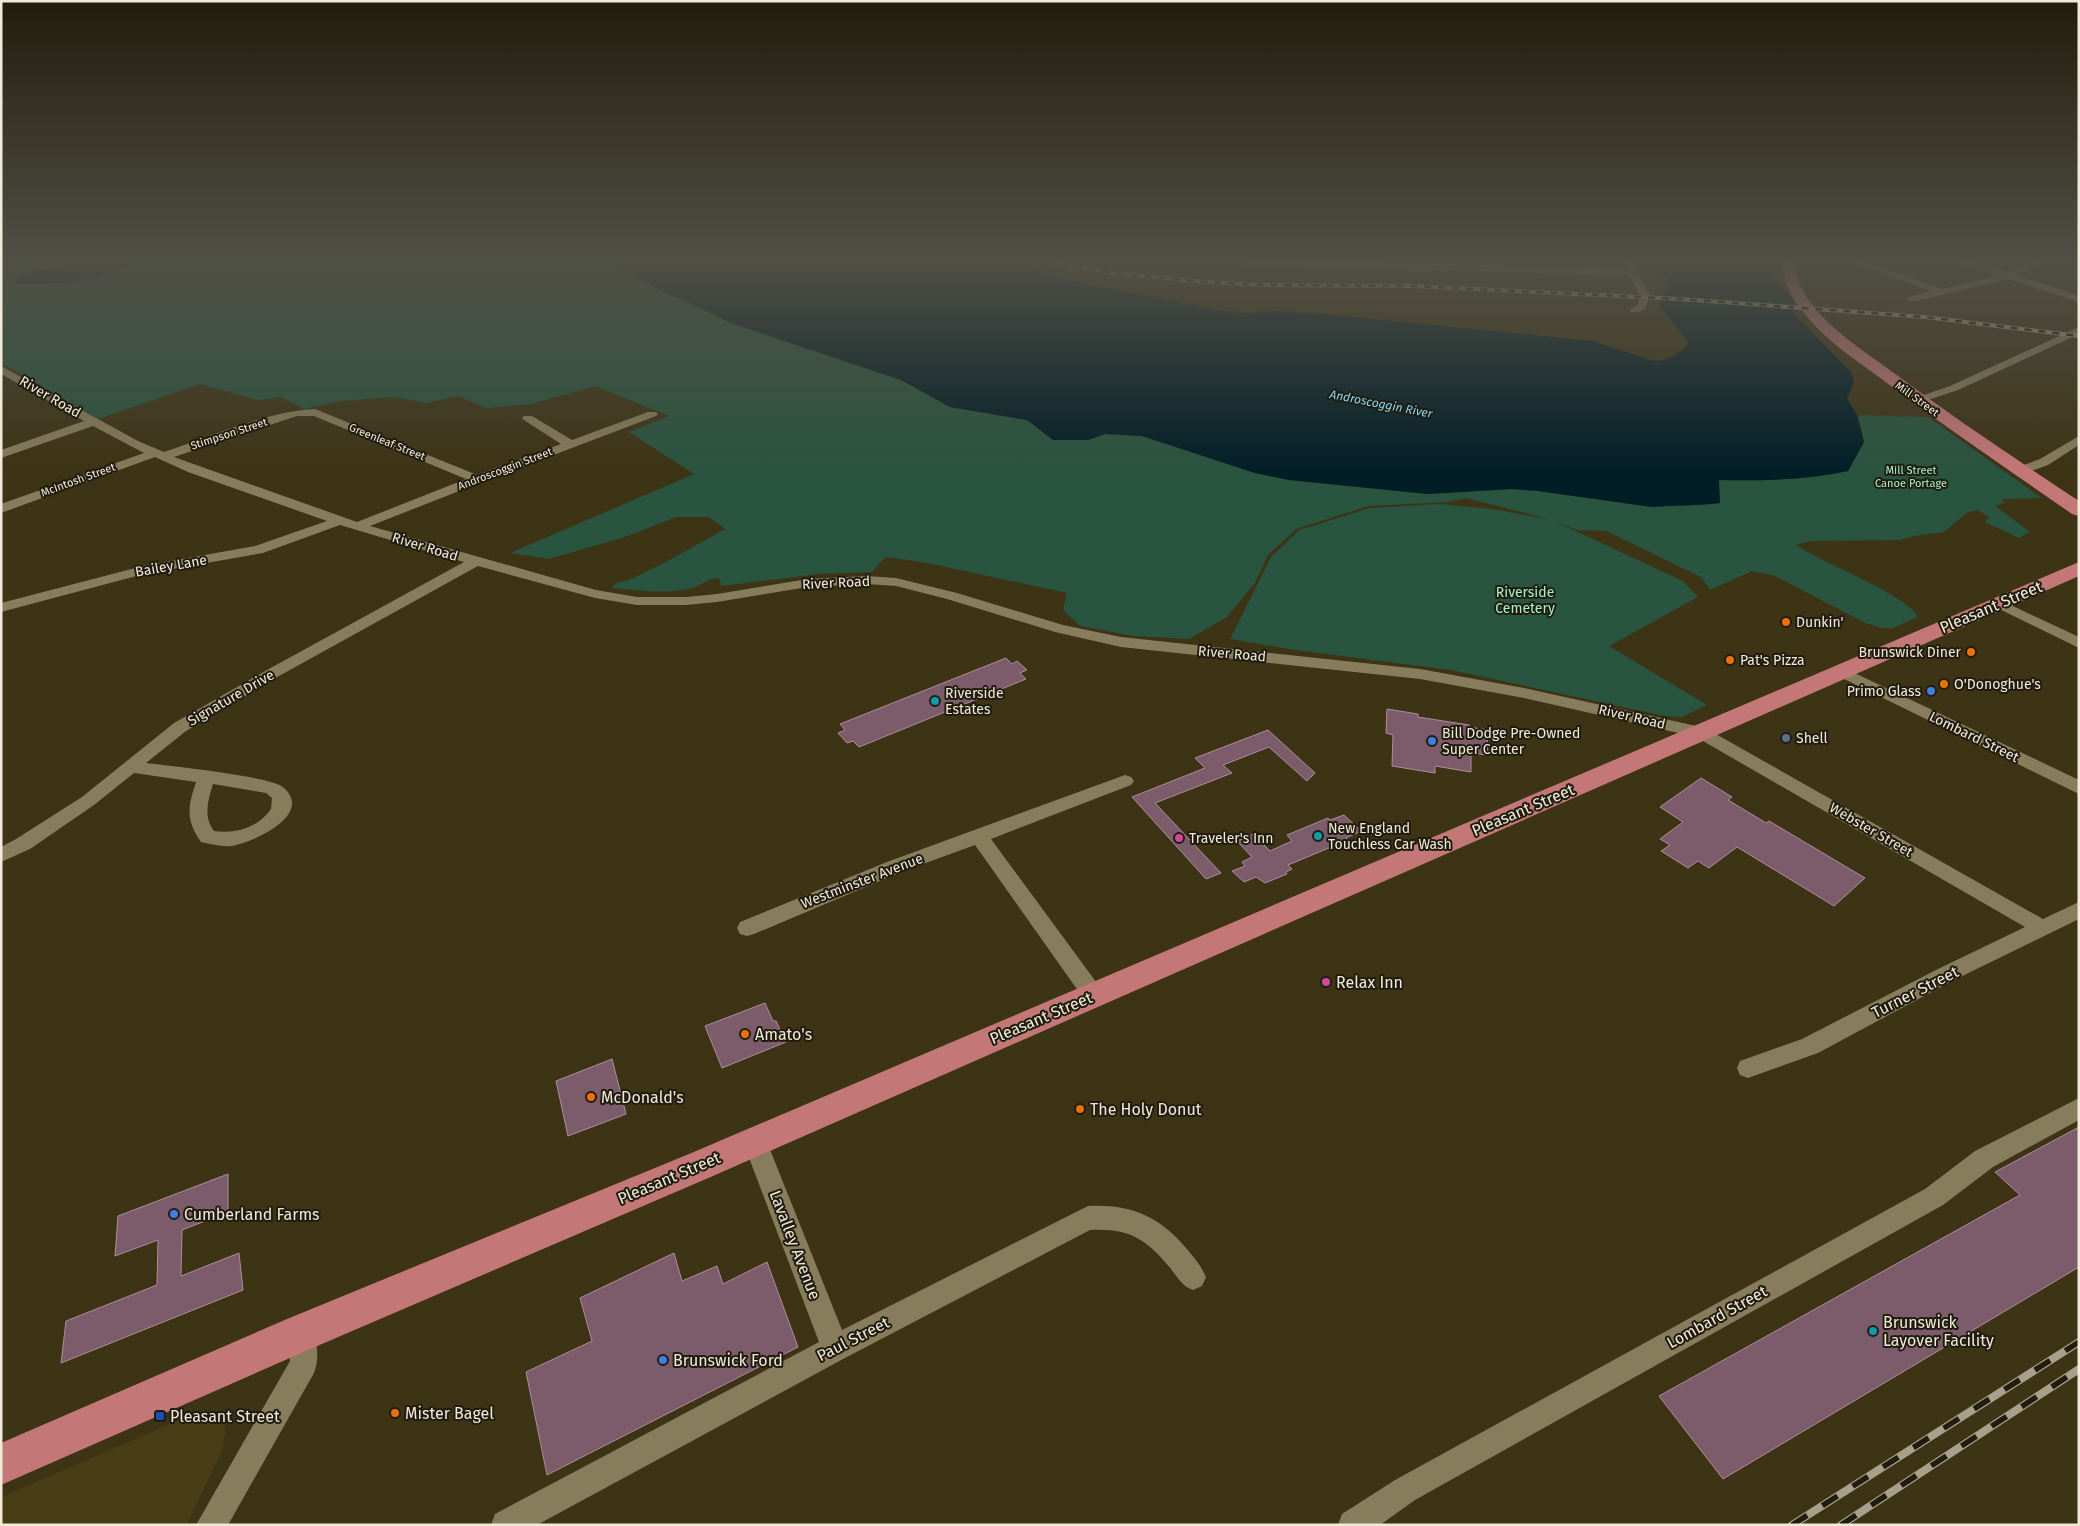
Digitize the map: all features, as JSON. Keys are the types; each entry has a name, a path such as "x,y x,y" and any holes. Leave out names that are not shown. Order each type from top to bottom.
{"highway":[{"name":"Mill Street","path":"1829,330 1859,356 1918,400 2079,510"},
{"name":"Pleasant Street","path":"1,1464 301,1333 755,1142 1094,996 1701,734 2079,568"}],"street":[{"path":"1918,400 1954,388 2079,330"},
{"name":"River Road","path":"1,369 94,422 158,455 340,521 475,562 580,591 622,599 653,602 717,598 776,587 838,580 896,582 943,593 1060,629 1121,642 1420,674 1524,693 1701,734"},
{"name":"Greenleaf Street","path":"296,413 315,412 477,478"},
{"name":"Stimpson Street","path":"158,455 296,413"},
{"name":"Androscoggin Street","path":"359,526 477,478 652,414"},
{"path":"528,418 570,444"},
{"path":"1,454 94,422"},
{"path":"2020,471 2044,462 2079,440"},
{"name":"McIntosh Street","path":"1,509 158,455"},
{"name":"Bailey Lane","path":"1,608 143,570 258,550 340,521"},
{"name":"Signature Drive","path":"1,855 23,844 88,802 180,728 273,673 475,562"},
{"path":"2000,604 2079,643"},
{"name":"Lombard Street","path":"1842,672 2079,788"},
{"name":"Webster Street","path":"1701,734 2042,927"},
{"path":"130,767 256,784 271,788 279,793 282,800 281,811 269,823 250,834 231,839 208,838 200,828 197,812 206,778"},
{"name":"Westminster Avenue","path":"747,928 876,875 1062,806 1125,780"},
{"path":"979,837 1094,996"},
{"name":"Turner Street","path":"1748,1068 1810,1046 2042,927 2079,910"},
{"name":"Lombard Street","path":"1353,1525 1405,1490 1934,1197 1984,1159 2079,1108"},
{"name":"Lavalley Avenue","path":"755,1142 835,1348"},
{"name":"Paul Street","path":"506,1525 835,1348 1088,1218 1107,1215 1129,1219 1151,1230 1173,1251 1193,1277"},
{"path":"210,1525 304,1362 301,1333"}],"shaded area":[{"path":"213,1412 220,1418 225,1427 225,1436 222,1450 187,1525 1,1525 1,1497 191,1415"}],"green space":[{"path":"1,330 753,330 901,380 950,407 1027,420 1053,440 1088,440 1104,434 1142,436 1255,473 1289,480 1428,494 1512,489 1652,507 1703,505 1720,503 1718,480 1783,479 1848,471 1864,442 1858,415 1928,417 2042,498 2002,499 2004,503 1995,506 2030,532 2019,538 1985,522 1989,517 1977,510 1967,513 1944,532 1900,540 1811,541 1796,545 1898,599 1918,617 1893,628 1882,628 1865,623 1775,576 1752,571 1710,590 1701,577 1606,531 1577,530 1552,520 1683,581 1698,597 1609,646 1707,705 1682,717 1665,716 1451,670 1295,650 1230,639 1271,557 1299,530 1370,508 1439,504 1493,509 1548,519 1466,498 1447,502 1369,506 1296,529 1268,555 1255,583 1227,617 1189,639 1133,636 1080,626 1063,610 1067,593 927,563 886,557 872,572 819,574 721,586 719,578 715,578 692,588 673,591 612,588 616,583 629,580 664,563 725,529 709,517 676,517 628,536 549,559 510,553 694,474 629,432 669,416 595,386 531,404 487,408 458,396 426,403 394,397 341,401 304,409 281,397 258,400 200,384 98,419 1,363"}],"water":[{"name":"Androscoggin River","path":"753,330 1485,330 1593,341 1654,361 1664,360 1673,356 1689,343 1679,330 1810,330 1851,372 1854,381 1847,399 1857,415 1864,442 1848,471 1784,479 1719,480 1720,503 1652,507 1512,489 1428,494 1289,480 1255,473 1142,436 1105,434 1088,440 1053,440 1027,420 950,407 901,380"}],"building":[{"name":"Riverside Estates","path":"1006,658 1012,664 1017,661 1027,670 1020,673 1026,679 859,747 853,741 847,743 838,733 845,730 840,724"},
{"name":"Bill Dodge Pre-Owned Super Center","path":"1387,709 1487,730 1488,755 1471,753 1471,772 1435,766 1435,773 1392,766 1393,735 1386,733"},
{"name":"Traveler's Inn","path":"1268,730 1315,773 1307,781 1269,747 1223,765 1232,773 1155,803 1221,873 1206,879 1132,797 1205,768 1195,758"},
{"path":"1701,778 1732,797 1728,800 1766,823 1769,821 1865,878 1834,906 1737,847 1709,868 1698,861 1688,868 1661,851 1670,845 1660,839 1683,822 1660,807"},
{"path":"1344,815 1361,831 1346,838 1348,840 1288,865 1292,869 1286,872 1287,874 1265,883 1256,877 1244,882 1232,871 1245,866 1242,862 1252,857 1237,841 1253,834 1270,851 1292,841 1287,835 1328,818 1330,820"},
{"name":"Amato's","path":"765,1003 786,1042 722,1068 705,1026"},
{"name":"McDonald's","path":"612,1059 626,1114 568,1136 556,1081"},
{"name":"Brunswick Layover Facility","path":"2079,1127 2079,1267 1723,1479 1659,1396 2020,1195 1995,1172"},
{"name":"Cumberland Farms","path":"228,1174 228,1212 182,1230 181,1276 239,1253 243,1290 61,1363 66,1321 157,1285 158,1240 115,1256 118,1216"},
{"name":"Brunswick Ford","path":"674,1253 682,1281 717,1266 723,1284 767,1262 798,1347 547,1475 526,1372 592,1341 580,1298"}],"railway":[{"path":"2032,330 2079,336"},
{"path":"1792,1525 2079,1342"},
{"path":"1841,1525 2079,1369"}],"place":[{"name":"Dunkin'","path":"1786,622"},
{"name":"Brunswick Diner","path":"1971,652"},
{"name":"Pat's Pizza","path":"1730,660"},
{"name":"O'Donoghue's","path":"1944,684"},
{"name":"Primo Glass","path":"1931,691"},
{"name":"Riverside Estates","path":"935,701"},
{"name":"Shell","path":"1786,738"},
{"name":"Bill Dodge Pre-Owned Super Center","path":"1432,741"},
{"name":"New England Touchless Car Wash","path":"1318,836"},
{"name":"Traveler's Inn","path":"1179,838"},
{"name":"Relax Inn","path":"1326,982"},
{"name":"Amato's","path":"745,1034"},
{"name":"McDonald's","path":"591,1097"},
{"name":"The Holy Donut","path":"1080,1109"},
{"name":"Cumberland Farms","path":"174,1214"},
{"name":"Brunswick Layover Facility","path":"1873,1331"},
{"name":"Brunswick Ford","path":"663,1360"},
{"name":"Mister Bagel","path":"395,1413"},
{"name":"Pleasant Street","path":"160,1416"}],"park label":[{"name":"Mill Street Canoe Portage","path":"1911,476"},
{"name":"Riverside Cemetery","path":"1525,600"}]}
